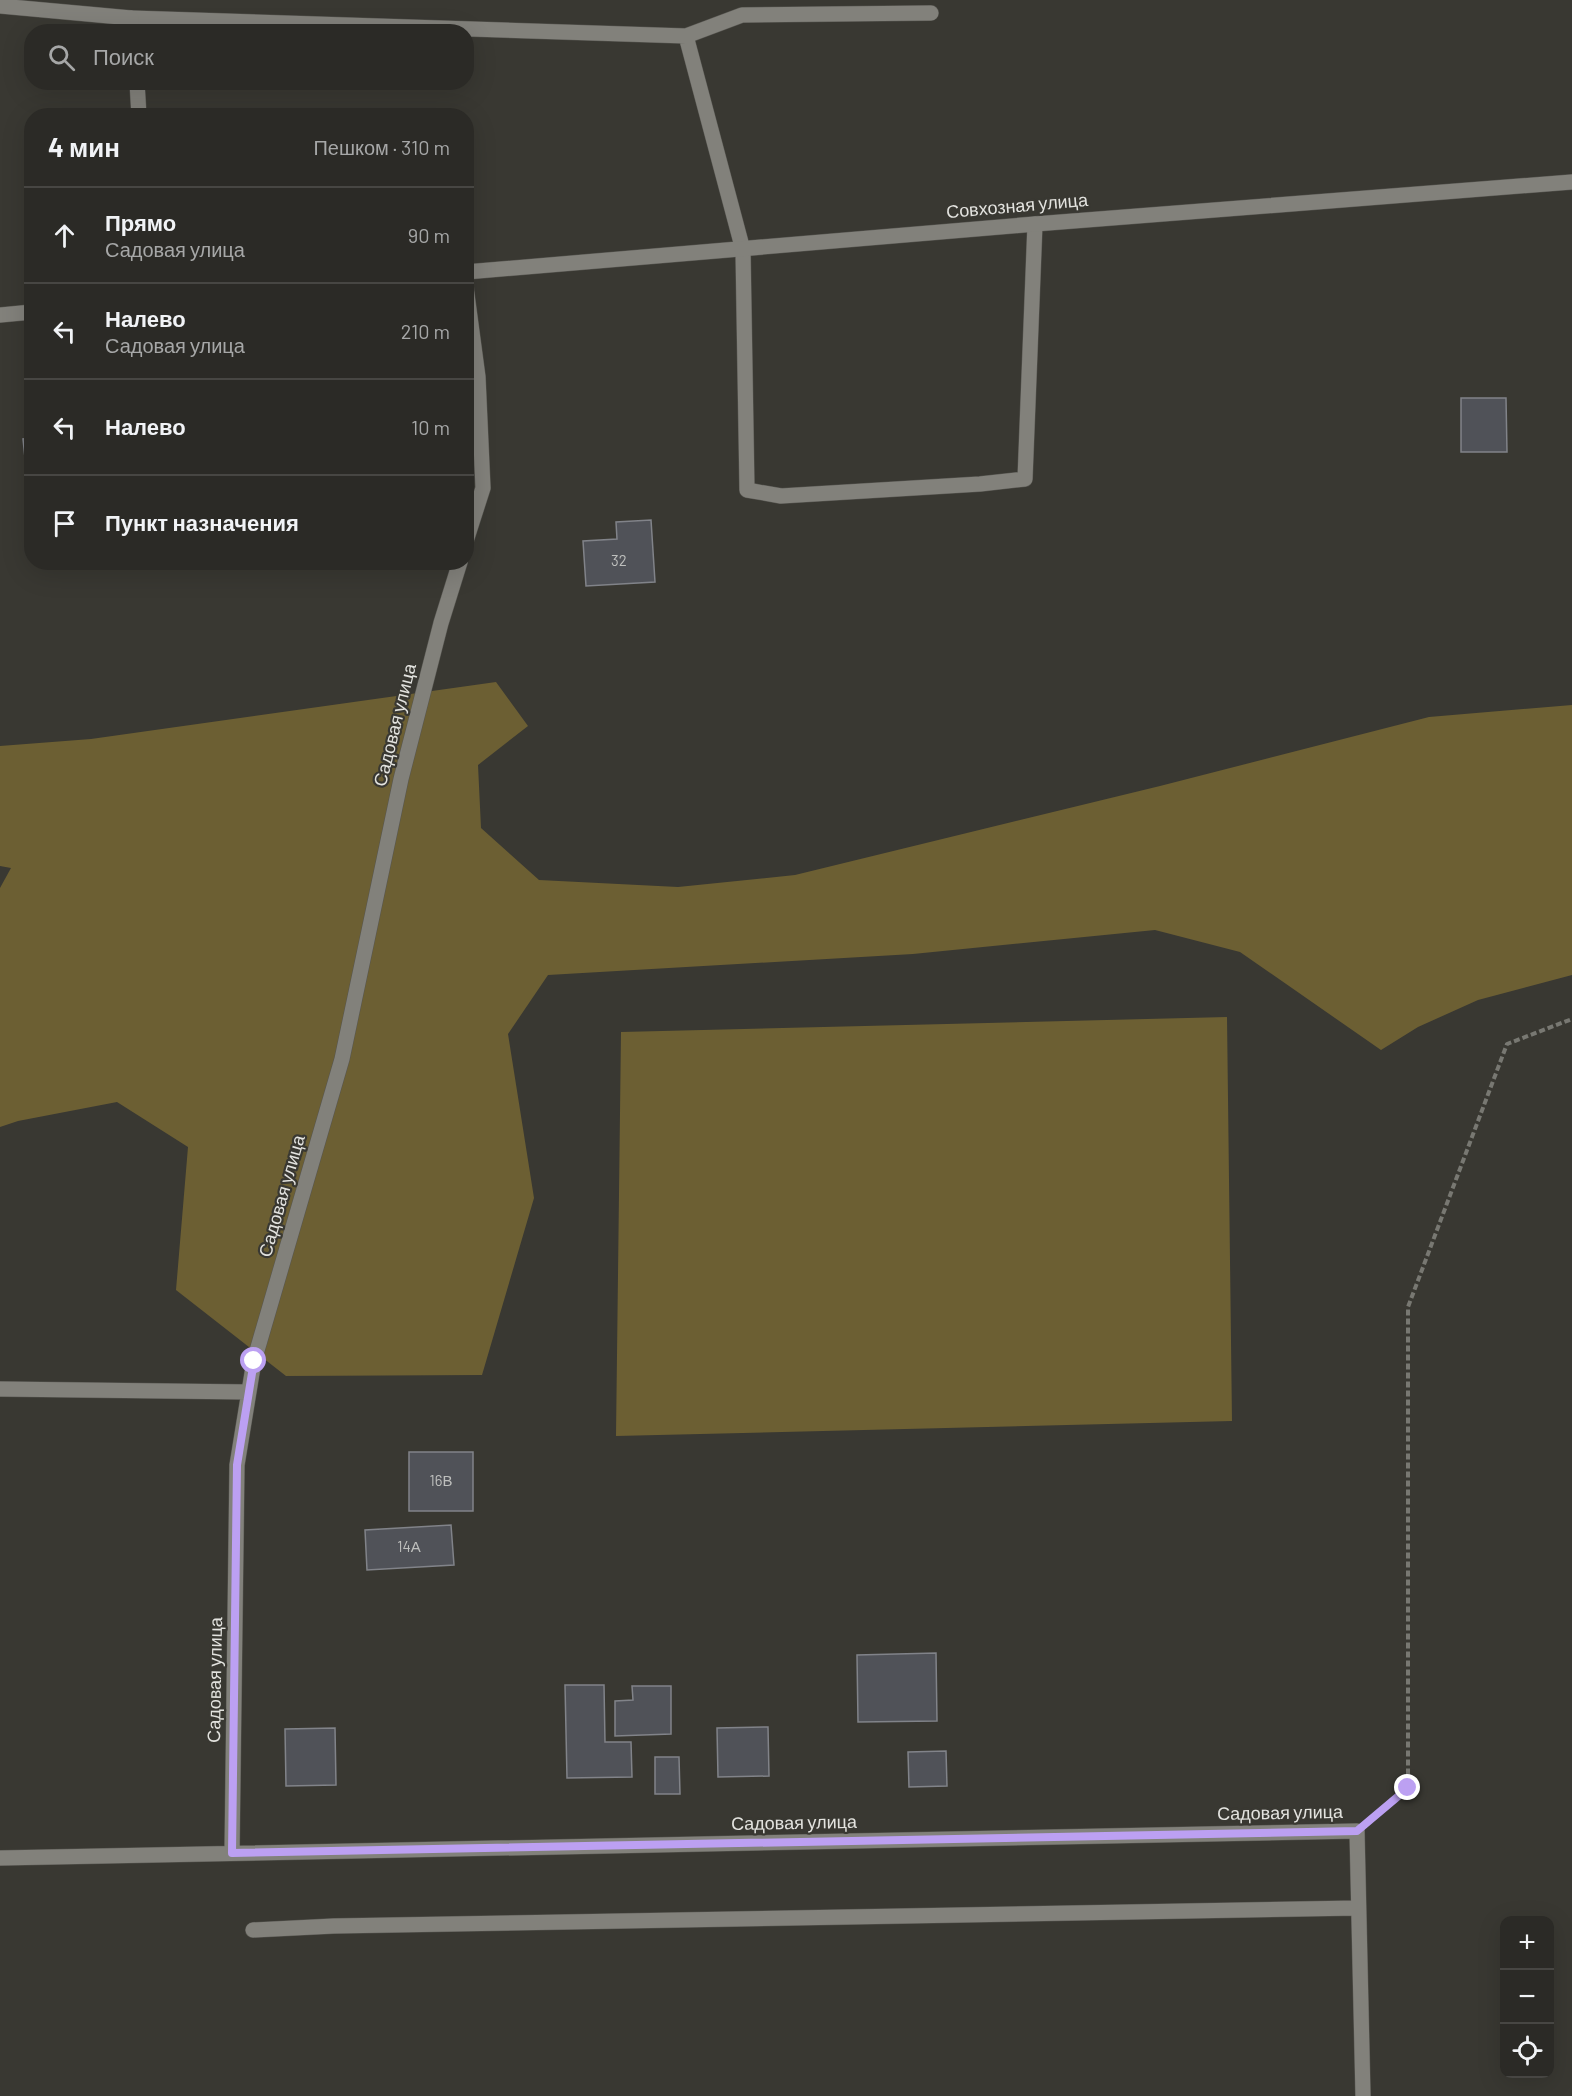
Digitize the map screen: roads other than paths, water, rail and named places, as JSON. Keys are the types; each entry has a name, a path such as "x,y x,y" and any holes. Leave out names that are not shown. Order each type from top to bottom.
{"street":[{"path":"0,6 125,24"},
{"path":"474,32 686,36 742,15 931,13"},
{"path":"686,36 743,250 747,490 781,496 980,484 1025,479 1035,224"},
{"path":"138,90 139,108"},
{"name":"Совхозная улица","path":"474,271 1572,182"},
{"path":"0,315 24,313"},
{"path":"474,348 478,378 483,488 474,516"},
{"name":"Садовая улица","path":"232,1853 237,1465 254,1361 342,1059 401,779 441,623 458,570"},
{"path":"0,1389 249,1392"},
{"name":"Садовая улица","path":"0,1858 1357,1831 1358,1908"},
{"path":"253,1930 334,1926 1358,1908 1363,2096"}]}
